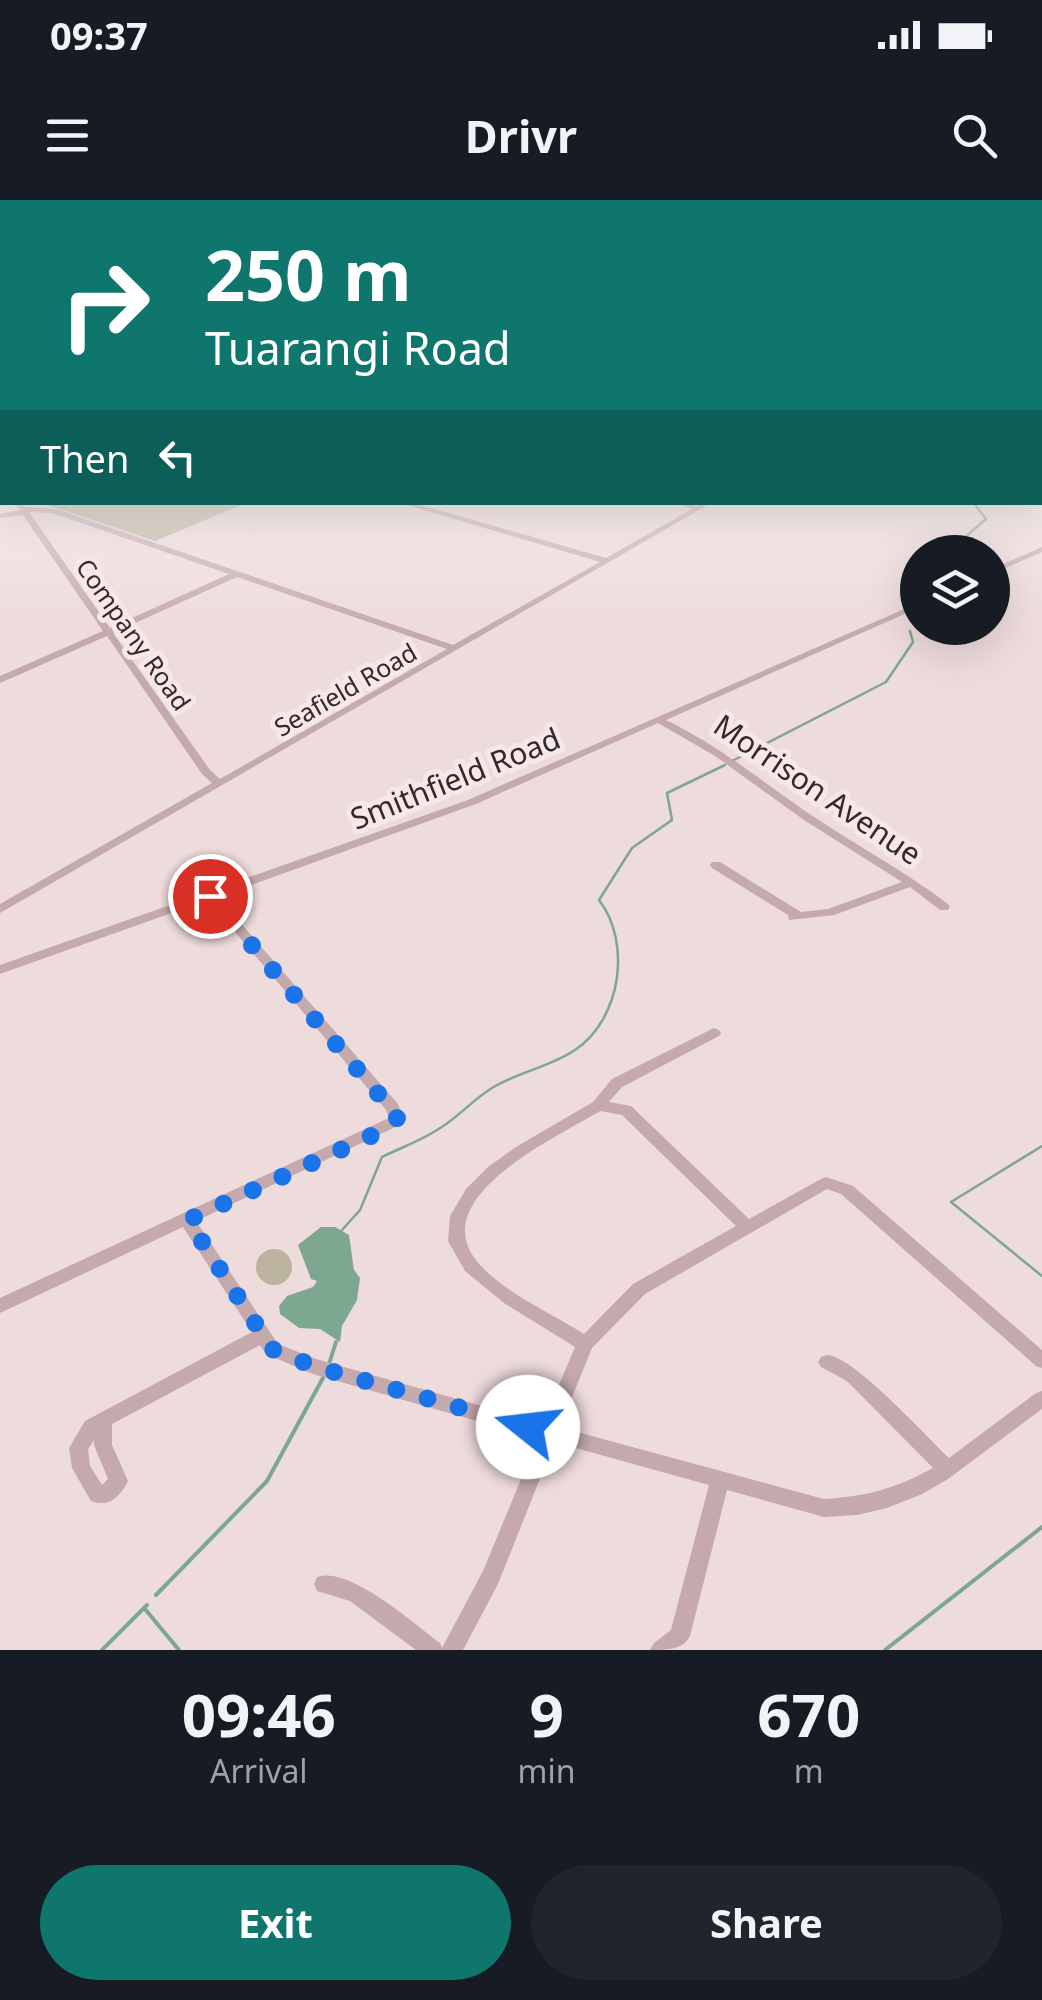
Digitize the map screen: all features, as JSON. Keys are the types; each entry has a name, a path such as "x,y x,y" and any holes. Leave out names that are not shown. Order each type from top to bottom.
{"street":[{"path":"411,505 608,561"},
{"name":"Seafield Road","path":"0,909 705,506"},
{"path":"0,516 22,508 53,511 455,649"},
{"name":"Company Road","path":"22,508 206,772 220,784"},
{"path":"1010,564 1042,550"},
{"path":"0,680 237,574"},
{"name":"Smithfield Road","path":"0,970 472,802 900,613"},
{"name":"Morrison Avenue","path":"660,720 706,741 807,818 913,882 944,907"},
{"path":"716,865 795,917 830,912 913,882"},
{"path":"0,1306 386,1129 398,1117 210,896"},
{"path":"585,1344 469,1265 458,1246 455,1224 462,1201 478,1182 598,1106 617,1083 714,1033"},
{"path":"598,1106 626,1110 746,1226"},
{"path":"556,1414 585,1344 639,1289 818,1185 835,1184 1042,1362"},
{"path":"188,1220 272,1349 313,1366 528,1427"},
{"path":"102,1420 262,1334"},
{"path":"827,1362 853,1376 946,1469"},
{"path":"569,1438 824,1508 859,1509 920,1489 1042,1399"},
{"path":"556,1414 565,1422 569,1438 557,1450 542,1451 528,1439 528,1427 538,1416 556,1414"},
{"path":"452,1650 491,1577 542,1451"},
{"path":"661,1650 680,1636 720,1481"},
{"path":"324,1584 355,1593 433,1650"}],"shaded area":[{"path":"47,505 241,505 155,541"},
{"path":"321,1227 335,1227 349,1235 354,1270 360,1278 357,1300 342,1326 340,1342 320,1329 299,1328 280,1314 279,1306 287,1296 313,1287 317,1281 311,1279 298,1245"},
{"path":"274,1249 287,1254 292,1267 287,1280 274,1285 261,1280 256,1267 261,1254"}],"waterway":[{"path":"968,535 986,519 975,505"},
{"path":"732,761 886,682 911,645"},
{"path":"342,1230 360,1210 382,1157 424,1138 492,1088 565,1056 591,1036 603,1020 617,980 616,937 599,900 632,848 672,820 667,793 725,765"},
{"path":"1042,1146 951,1202 1042,1276"},
{"path":"329,1364 336,1342"},
{"path":"156,1595 267,1481 324,1376"},
{"path":"885,1650 1042,1527"},
{"path":"102,1650 147,1605"},
{"path":"145,1609 179,1650"}],"route":[{"path":"210,896 398,1117 386,1129 188,1220 272,1349 313,1366 528,1427"}]}
